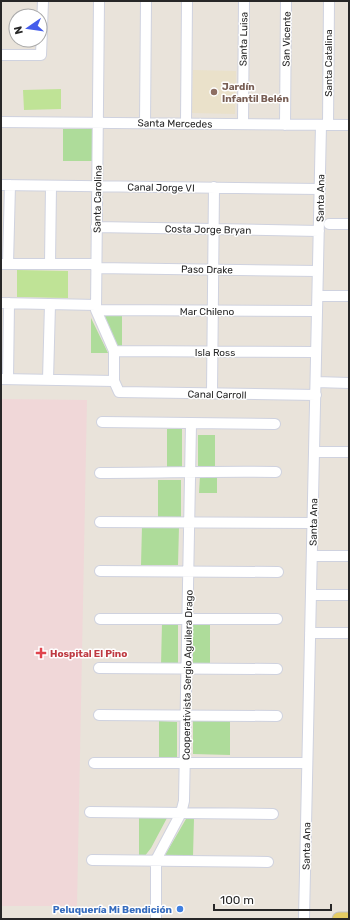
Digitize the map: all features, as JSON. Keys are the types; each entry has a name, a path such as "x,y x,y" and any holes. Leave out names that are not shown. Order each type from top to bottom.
{"main road":[{"path":"339,919 349,919"}],"street":[{"path":"1,55 41,55 43,1"},
{"name":"Santa Carolina","path":"99,1 96,307 114,351 114,381 119,392"},
{"path":"145,123 146,1"},
{"path":"186,123 187,1"},
{"name":"Santa Luisa","path":"243,124 244,1"},
{"name":"San Vicente","path":"285,124 286,1"},
{"name":"Santa Catalina","path":"325,125 329,1"},
{"name":"Santa Mercedes","path":"1,122 349,125"},
{"name":"Santa Ana","path":"304,919 320,189 325,125"},
{"path":"5,185 5,264"},
{"name":"Canal Jorge VI","path":"5,185 320,189"},
{"path":"50,264 51,186"},
{"path":"212,393 214,188"},
{"path":"329,224 349,224"},
{"name":"Costa Jorge Bryan","path":"96,228 319,231"},
{"name":"Paso Drake","path":"5,264 50,264 213,270 318,271"},
{"path":"318,296 349,296"},
{"path":"5,303 5,379 114,381"},
{"name":"Mar Chileno","path":"5,303 213,311 317,311"},
{"path":"48,380 50,304"},
{"name":"Isla Ross","path":"114,351 316,352"},
{"path":"316,382 349,383"},
{"name":"Canal Carroll","path":"119,392 316,395"},
{"path":"102,422 275,424"},
{"name":"Cooperativista Sergio Aguilera Drago","path":"156,919 156,860 181,813 184,801 186,763 191,424"},
{"path":"314,452 349,452"},
{"path":"100,473 276,472"},
{"path":"100,522 313,523"},
{"path":"312,556 349,556"},
{"path":"100,571 278,572"},
{"path":"311,595 349,595"},
{"path":"100,619 277,619"},
{"path":"310,633 349,632"},
{"path":"99,668 277,669"},
{"path":"99,715 277,716"},
{"path":"94,763 307,763"},
{"path":"90,812 273,814"},
{"path":"92,860 268,862"}],"shaded area":[{"name":"Jardín Infantil Belén","path":"193,70 236,71 235,114 192,113"},
{"name":"Hospital El Pino","path":"1,399 87,400 77,906 1,906"}],"green space":[{"path":"61,89 61,109 24,110 23,90"},
{"path":"63,129 92,129 93,161 63,161"},
{"path":"17,270 68,271 68,298 17,297"},
{"path":"104,314 122,315 122,346 117,346"},
{"path":"91,318 108,353 91,353"},
{"path":"167,429 182,429 182,470 167,469"},
{"path":"198,435 215,435 215,466 198,466"},
{"path":"200,476 217,476 217,493 199,493"},
{"path":"158,480 181,480 181,518 158,518"},
{"path":"142,526 179,527 178,565 141,565"},
{"path":"162,623 178,623 178,665 161,665"},
{"path":"193,624 210,624 210,663 193,663"},
{"path":"159,721 177,722 177,760 159,759"},
{"path":"193,721 230,721 230,755 193,754"},
{"path":"139,818 167,818 151,848 144,857 139,857"},
{"path":"186,819 194,819 193,856 164,857"}],"place":[{"name":"Jardín Infantil Belén","path":"214,92"},
{"name":"Hospital El Pino","path":"41,653"},
{"name":"Peluquería Mi Bendición","path":"180,909"}]}
